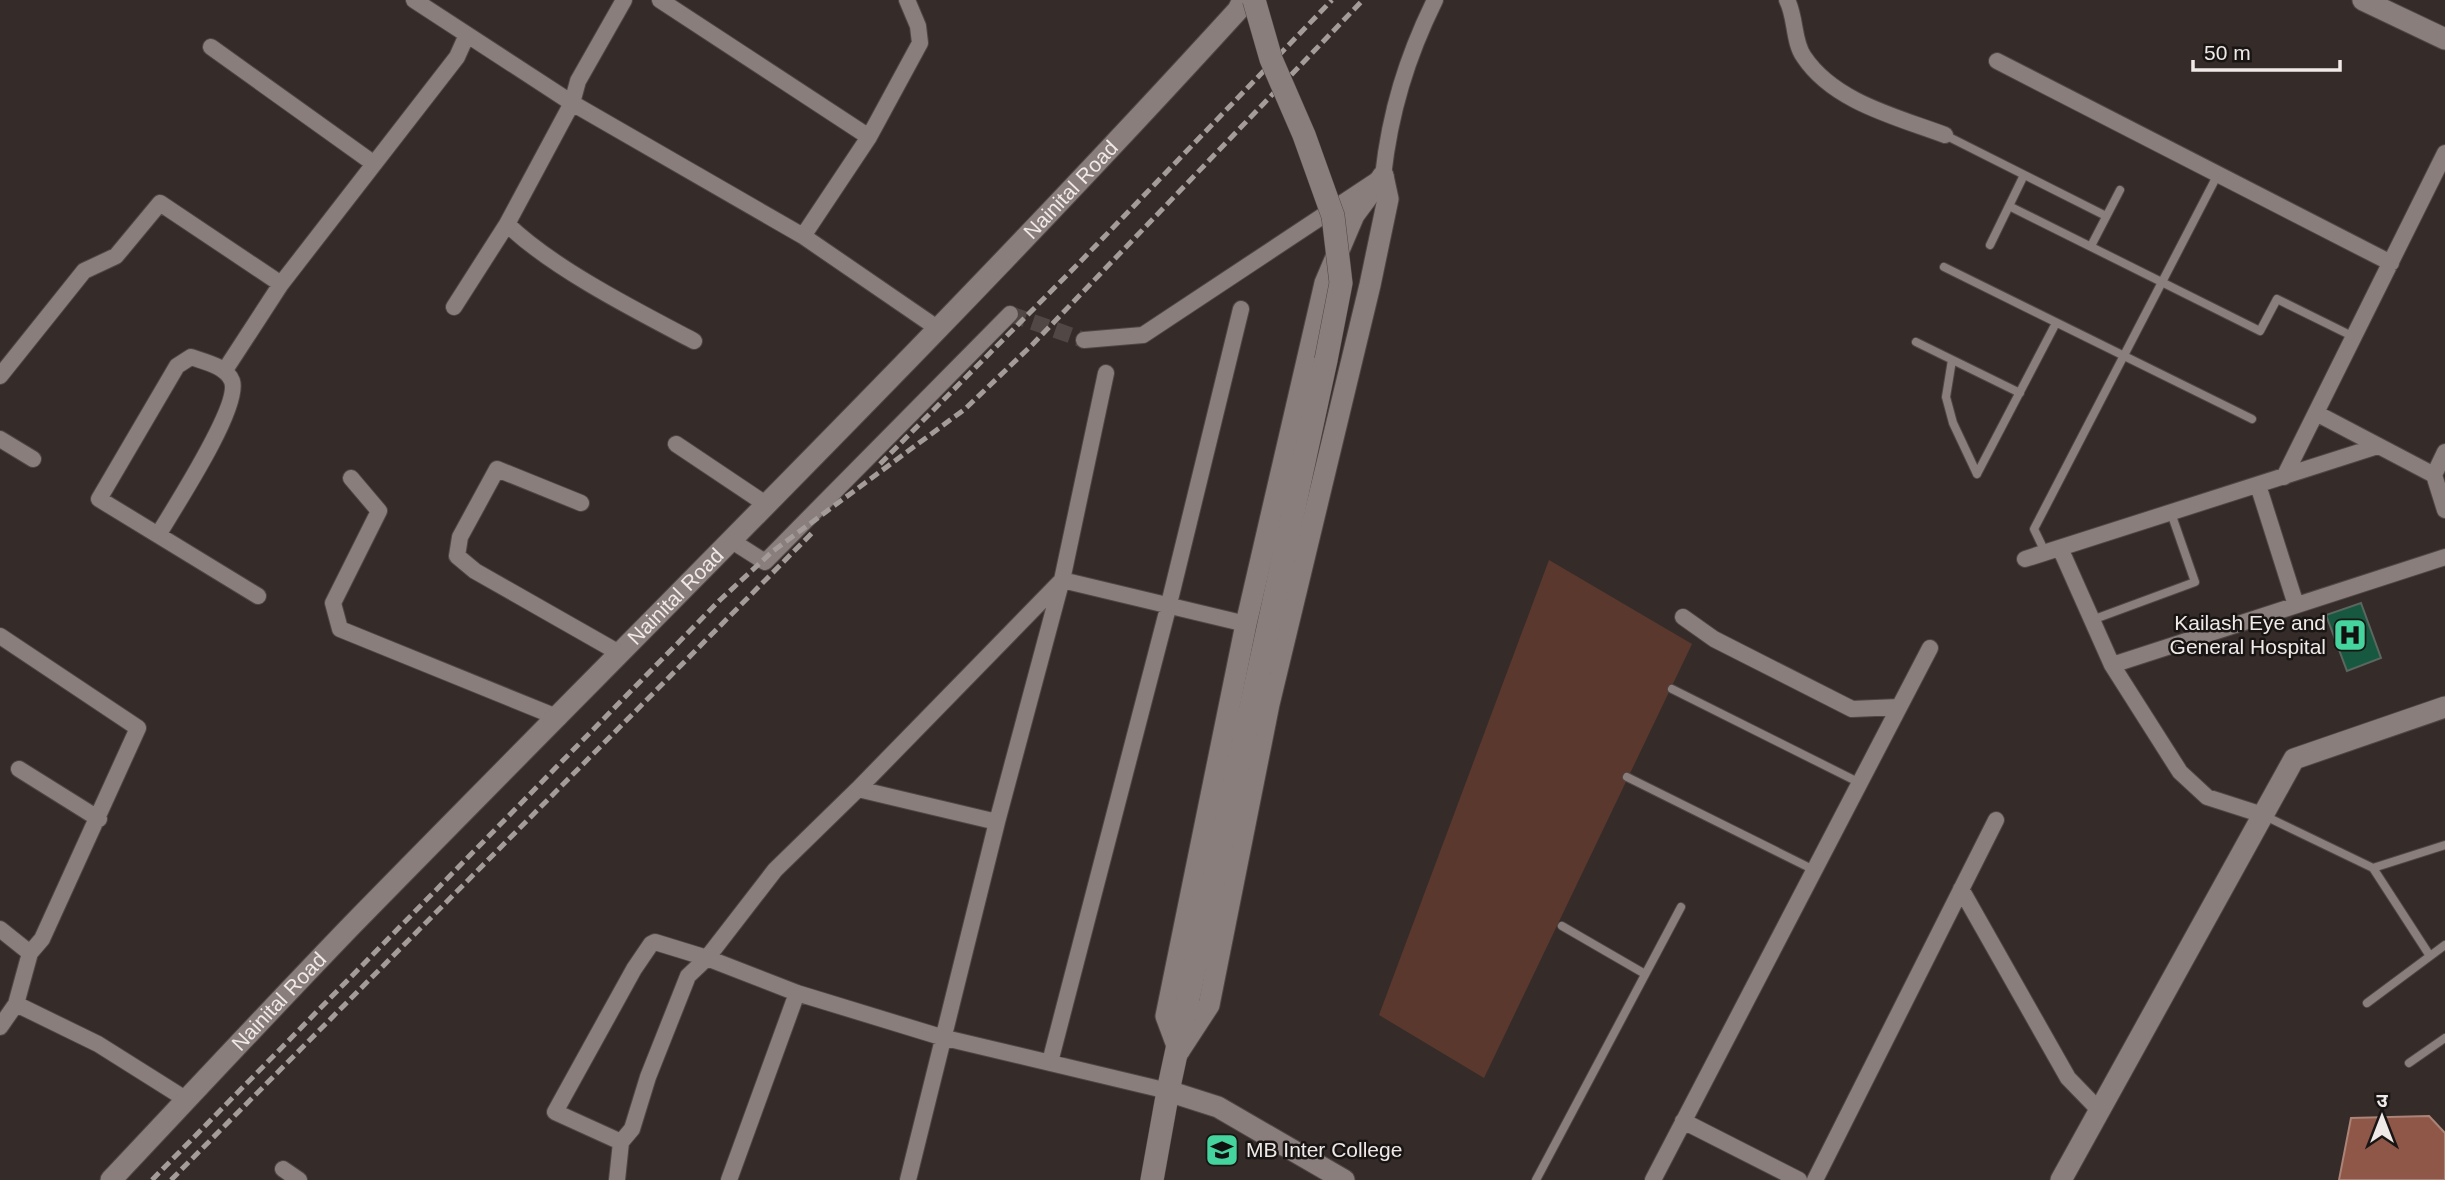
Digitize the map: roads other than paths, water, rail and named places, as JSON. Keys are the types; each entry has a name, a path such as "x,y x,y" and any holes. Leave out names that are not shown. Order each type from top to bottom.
{"main road":[{"path":"1152,1180 1168,1091 1179,1051 1340,282 1333,216 1304,135 1243,2"}],"street":[{"path":"414,0 466,37 572,103 803,236 940,330"},
{"path":"454,307 507,224 572,103 578,81 624,0"},
{"path":"660,0 869,137"},
{"path":"803,236 869,137 919,43 918,26 908,4 894,0"},
{"path":"1179,1051 1209,1005 1269,704 1370,285 1388,199 1383,176 1389,125 1418,35 1435,0"},
{"path":"1787,0 1794,12 1802,55 1830,84 1865,104 1945,135"},
{"path":"2363,0 2445,39"},
{"name":"Nainital Road","path":"111,1180 352,926 940,330 1243,2"},
{"path":"225,370 281,284 457,57 466,37"},
{"path":"211,47 373,163"},
{"path":"1997,61 2391,262"},
{"path":"2284,477 2445,153"},
{"path":"1084,340 1143,335 1383,176"},
{"path":"1179,1051 1166,1016 1246,624 1325,283 1354,215 1383,176"},
{"path":"0,376 84,271 117,256 160,203 281,284"},
{"path":"507,224 537,249 643,315 694,341"},
{"path":"1050,1062 1168,608 1241,309"},
{"path":"732,541 765,562 1010,314"},
{"path":"159,535 228,414 233,383 225,370 191,356 177,366 99,499 258,596"},
{"path":"908,1180 941,1037 1062,580 1106,373"},
{"path":"2316,413 2434,475"},
{"path":"0,439 33,459"},
{"path":"676,444 768,505"},
{"path":"2025,559 2378,446"},
{"path":"2445,452 2434,475 2445,510"},
{"path":"581,503 497,469 460,537 457,556 475,571 621,654"},
{"path":"351,478 379,511 332,603 340,629 559,718"},
{"path":"2258,485 2296,605"},
{"path":"2053,550 2092,620 2112,665 2179,772 2207,797 2263,815"},
{"path":"2112,665 2445,557"},
{"path":"1062,580 1168,608 1246,624"},
{"path":"617,1180 621,1142 632,1129 648,1077 688,976 707,958 775,870 1062,580"},
{"path":"1683,617 1714,639 1852,709 1899,707"},
{"path":"0,636 138,727 42,939 30,953 16,1004 0,1027"},
{"path":"1653,1180 1930,648"},
{"path":"2061,1180 2294,759 2443,710"},
{"path":"19,769 99,818"},
{"path":"858,789 997,822"},
{"path":"1815,1180 1996,820"},
{"path":"1961,889 2068,1077 2101,1111"},
{"path":"0,929 30,953"},
{"path":"621,1142 555,1112 634,968 651,944 665,944 797,993 941,1037 1168,1091 1218,1107 1344,1180"},
{"path":"729,1180 797,993"},
{"path":"16,1004 98,1044 187,1100"},
{"path":"1684,1121 1799,1180"},
{"path":"283,1169 299,1180"}],"lane":[{"path":"1945,135 2106,216"},
{"path":"2053,550 2034,529 2218,174"},
{"path":"1990,244 2024,175"},
{"path":"2091,247 2120,190"},
{"path":"2009,206 2260,331 2277,299 2354,337"},
{"path":"1944,267 2252,419"},
{"path":"1952,360 1946,397 1953,423 1977,474 2056,323"},
{"path":"1916,342 2020,393"},
{"path":"2092,620 2195,582 2171,513"},
{"path":"1672,689 1860,783"},
{"path":"1627,777 1814,870"},
{"path":"2263,815 2373,868 2430,956"},
{"path":"2373,868 2445,845"},
{"path":"1536,1180 1681,907"},
{"path":"1562,926 1645,974"},
{"path":"2367,1003 2445,945"},
{"path":"2409,1063 2445,1038"}],"tunnel":[{"path":"1010,314 1084,340"}],"railway":[{"path":"880,464 1079,263 1332,0"},
{"path":"152,1180 720,600 773,551 965,409 1032,345 1363,0"},
{"path":"171,1180 814,531"}],"place":[{"name":"Kailash Eye and General Hospital","path":"2350,635"},
{"name":"MB Inter College","path":"1222,1150"}]}
